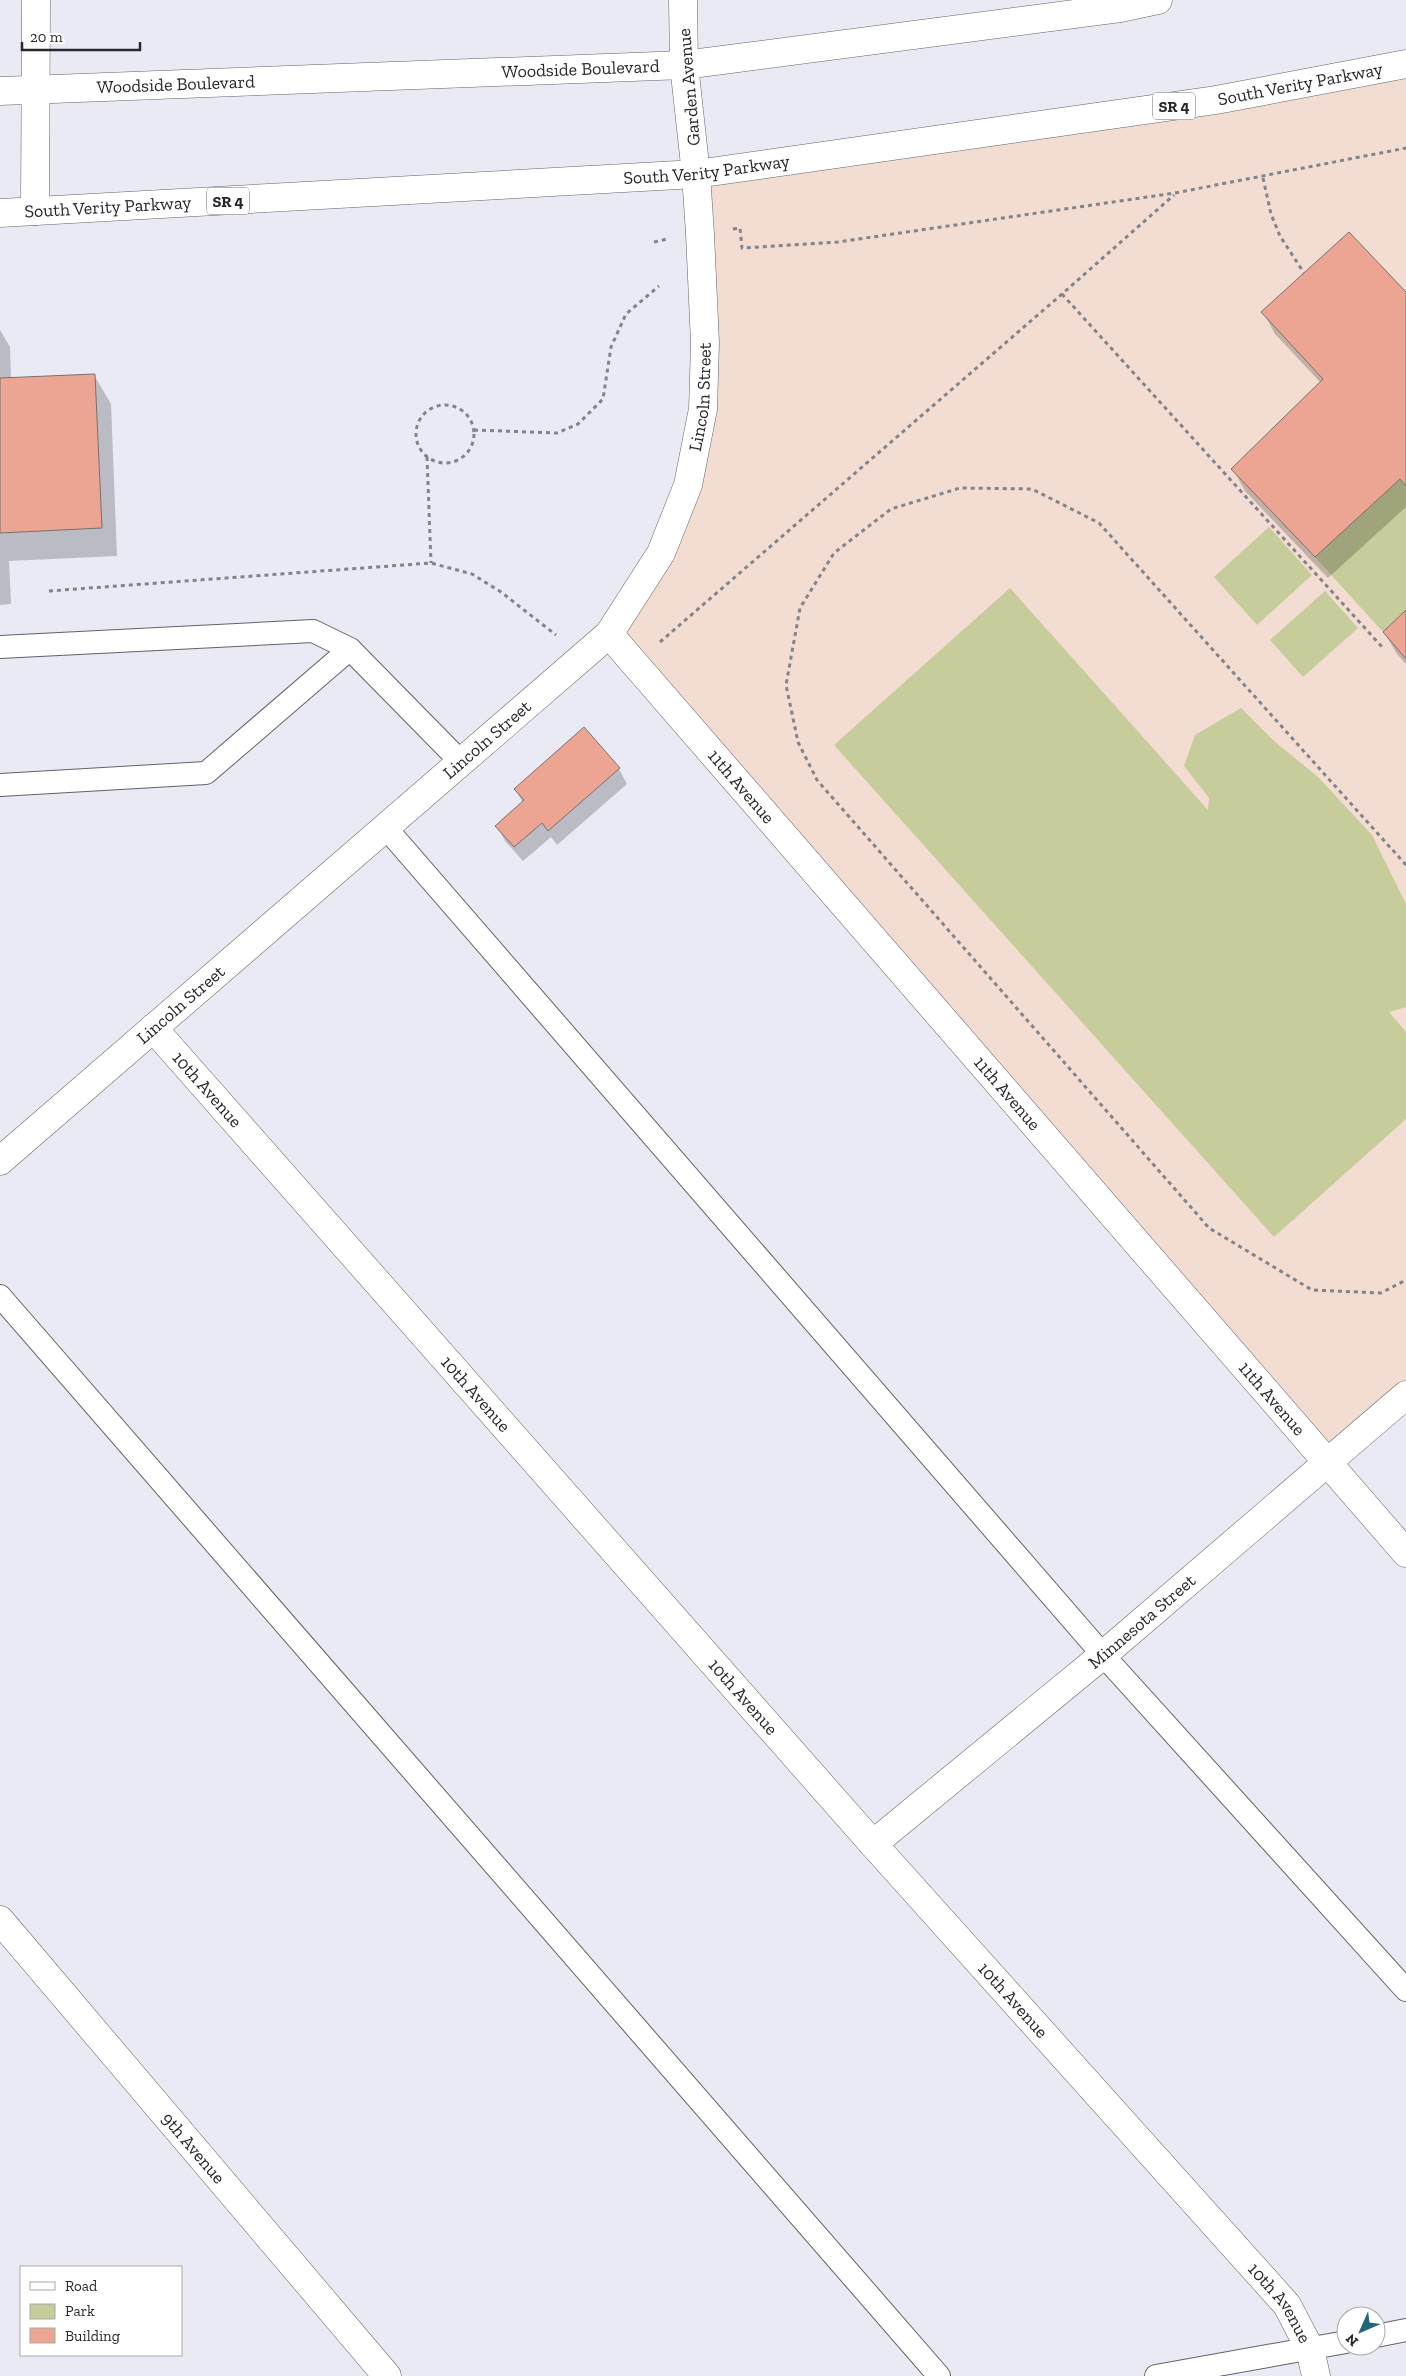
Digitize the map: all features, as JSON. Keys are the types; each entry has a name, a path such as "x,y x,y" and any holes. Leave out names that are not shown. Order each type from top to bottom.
{"street":[{"path":"35,211 36,0"},
{"name":"Garden Avenue","path":"683,0 684,65 696,174"},
{"name":"Woodside Boulevard","path":"0,91 36,88 684,65 1110,9 1158,0"},
{"name":"South Verity Parkway","path":"0,213 696,174 1216,100 1406,64"},
{"name":"Lincoln Street","path":"0,1160 462,763 609,634 662,553 688,485 698,445 704,409 705,343 696,174"},
{"name":"11th Avenue","path":"609,634 1406,1553"},
{"name":"10th Avenue","path":"153,1028 873,1844 1287,2305 1310,2349 1316,2376"},
{"name":"Minnesota Street","path":"873,1844 1103,1655 1406,1395"},
{"name":"9th Avenue","path":"0,1920 387,2376"}],"lane":[{"path":"0,648 313,630 350,649 462,763"},
{"path":"0,785 206,773 350,649"},
{"path":"386,828 1103,1655 1406,1990"},
{"path":"0,1296 939,2376"},
{"path":"1386,2334 1406,2330"},
{"path":"1156,2376 1336,2344"}],"path":[{"path":"740,228 742,248 838,242 1175,194 1406,148"},
{"path":"1263,178 1271,214 1280,236 1304,273"},
{"path":"659,642 1175,194"},
{"path":"474,430 557,433 578,424 603,399 611,347 626,314 659,286"},
{"path":"1062,294 1382,648"},
{"path":"428,457 446,463 456,461 470,449 474,440 474,430 466,413 458,408 440,405 430,408 418,422 417,441 428,457 431,563"},
{"path":"1406,865 1099,523 1032,489 960,488 892,509 834,553 800,608 786,685 798,742 817,780 1209,1228 1312,1290 1381,1292 1406,1280"},
{"path":"49,591 431,563 472,574 500,592 557,635"}],"shaded area":[{"path":"1406,64 1406,1395 1326,1463 609,634 688,485 696,174"}],"green space":[{"path":"1400,479 1406,486 1406,610 1383,632 1315,557"},
{"path":"1269,527 1312,575 1257,625 1214,577"},
{"path":"1010,588 1208,810 1209,798 1184,766 1195,735 1241,708 1274,741 1318,777 1372,835 1406,904 1406,1007 1389,1012 1406,1032 1406,1119 1274,1237 834,745"},
{"path":"1325,591 1358,628 1303,677 1270,640"}],"building":[{"path":"1349,232 1406,292 1406,486 1400,479 1315,557 1231,469 1323,379 1261,312"},
{"path":"95,374 102,528 0,533 0,378"},
{"path":"1406,610 1406,659 1383,632"},
{"path":"584,727 620,768 548,831 542,823 514,847 495,826 524,800 514,789"}]}
